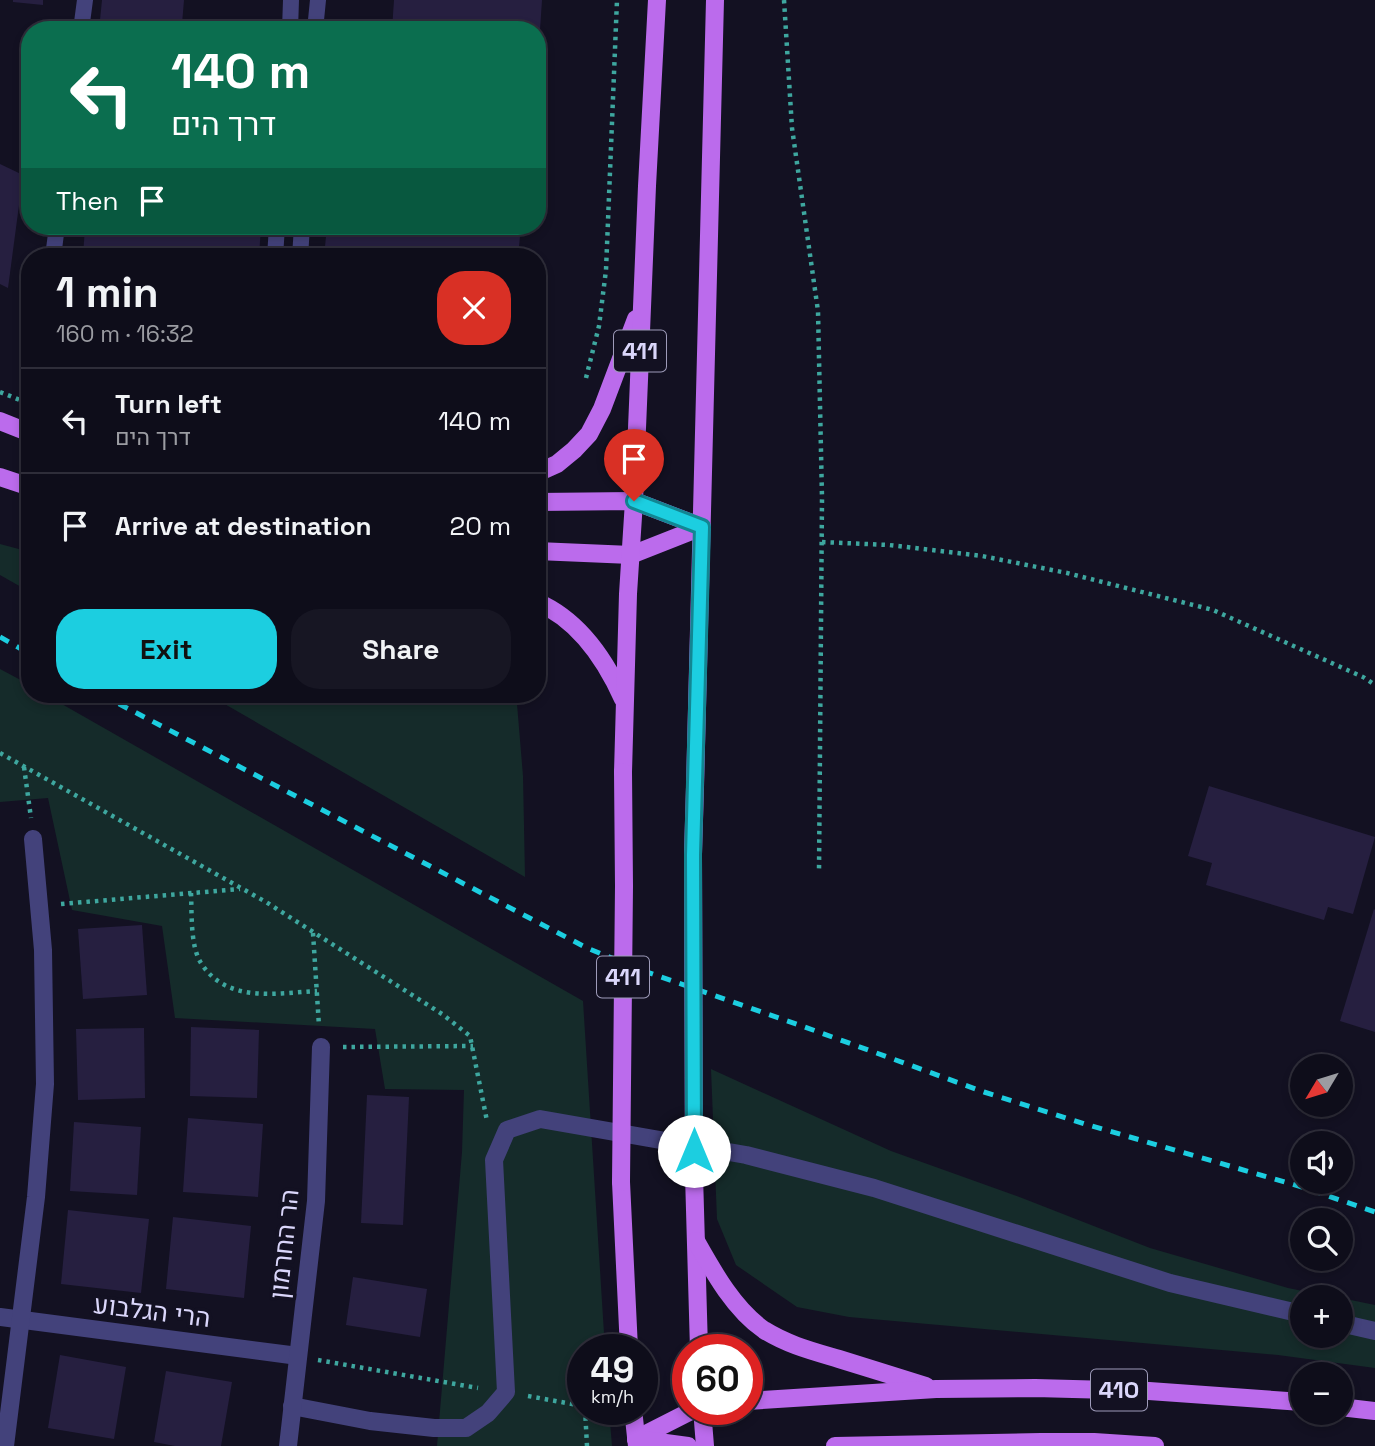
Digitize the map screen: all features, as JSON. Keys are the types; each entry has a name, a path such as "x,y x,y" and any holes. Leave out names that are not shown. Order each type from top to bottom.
{"main road":[{"name":"411","path":"628,1334 621,1182 623,772 657,0"},
{"path":"699,1334 694,1175 693,855 715,0"},
{"path":"546,469 557,464 589,434 602,409 642,302"},
{"path":"0,421 21,429"},
{"path":"0,477 21,484"},
{"path":"546,502 634,501 702,527"},
{"path":"546,551 631,555 702,527"},
{"path":"546,606 584,636 600,657 625,702"},
{"path":"696,1241 725,1289 763,1329 811,1352 936,1389"},
{"name":"410","path":"763,1400 936,1389 1035,1388 1149,1391 1290,1401"},
{"path":"1353,1408 1375,1411"},
{"path":"636,1442 672,1422"},
{"path":"703,1425 705,1446"},
{"path":"636,1442 688,1446"},
{"name":"410","path":"835,1446 1080,1442 1155,1446"}],"street":[{"path":"5,1446 36,1197 45,1084 43,950 33,839"},
{"name":"הר החרמון","path":"288,1446 316,1201 321,1047"},
{"path":"292,1406 370,1421 434,1428 466,1428 488,1413 506,1392 494,1160 507,1130 540,1119 746,1155 874,1188 1170,1283 1290,1311"},
{"name":"הרי הגלבוע","path":"0,1317 298,1356"},
{"path":"1353,1326 1375,1331"}],"lane":[{"path":"82,21 85,0"},
{"path":"290,21 292,0"},
{"path":"316,21 318,0"}],"path":[{"path":"586,379 599,326 606,270 617,0"},
{"path":"784,0 792,128 818,311 822,498 819,872"},
{"path":"0,392 21,400"},
{"path":"821,542 888,545 982,556 1067,573 1213,610 1363,677 1375,685"},
{"path":"0,753 266,902 442,1014 470,1036 487,1122"},
{"path":"24,767 33,839"},
{"path":"39,906 242,889"},
{"path":"191,893 194,940 201,962 217,981 238,992 258,994 317,991"},
{"path":"312,932 321,1047 473,1046"},
{"path":"298,1356 567,1404"},
{"path":"585,1425 587,1446"}],"green space":[{"path":"0,544 21,550 21,587 0,575"},
{"path":"0,669 21,680 21,703 60,703 583,1001 604,1334 567,1334 567,1425 610,1425 612,1446 437,1446 462,1152 464,1090 385,1089 375,1029 175,1018 162,926 72,910 48,798 0,802"},
{"path":"223,703 516,703 523,776 525,877"},
{"path":"711,1069 891,1151 1150,1248 1290,1288 1290,1348 1353,1348 1353,1300 1375,1305 1375,1368 1353,1365 1353,1362 849,1317 797,1307 736,1265 717,1219"}],"building":[{"path":"43,0 43,5 13,2"},
{"path":"102,0 184,0 182,21 100,21"},
{"path":"394,0 542,0 541,21 393,21"},
{"path":"0,164 21,174 21,190 8,288 0,284"},
{"path":"84,235 260,235 260,248 84,248"},
{"path":"326,235 520,235 519,248 325,248"},
{"path":"1209,786 1375,837 1353,914 1328,907 1324,920 1206,885 1212,863 1188,856"},
{"path":"1375,910 1375,1032 1340,1021"},
{"path":"142,925 147,995 83,999 78,929"},
{"path":"191,1027 259,1030 257,1098 190,1096"},
{"path":"144,1028 145,1098 78,1100 76,1029"},
{"path":"367,1095 409,1097 403,1225 361,1223"},
{"path":"188,1118 263,1124 258,1197 183,1192"},
{"path":"74,1122 141,1127 137,1195 70,1191"},
{"path":"68,1210 149,1219 141,1293 61,1284"},
{"path":"173,1217 251,1226 244,1298 166,1289"},
{"path":"353,1277 427,1289 420,1337 346,1325"},
{"path":"60,1355 126,1367 114,1439 48,1428"},
{"path":"166,1371 232,1382 221,1446 175,1446 154,1442"}],"railway":[{"path":"0,637 21,649"},
{"path":"117,703 587,948 641,970 984,1092 1302,1187 1375,1212"}],"route":[{"path":"634,501 702,527 693,855 694,1151"}]}
